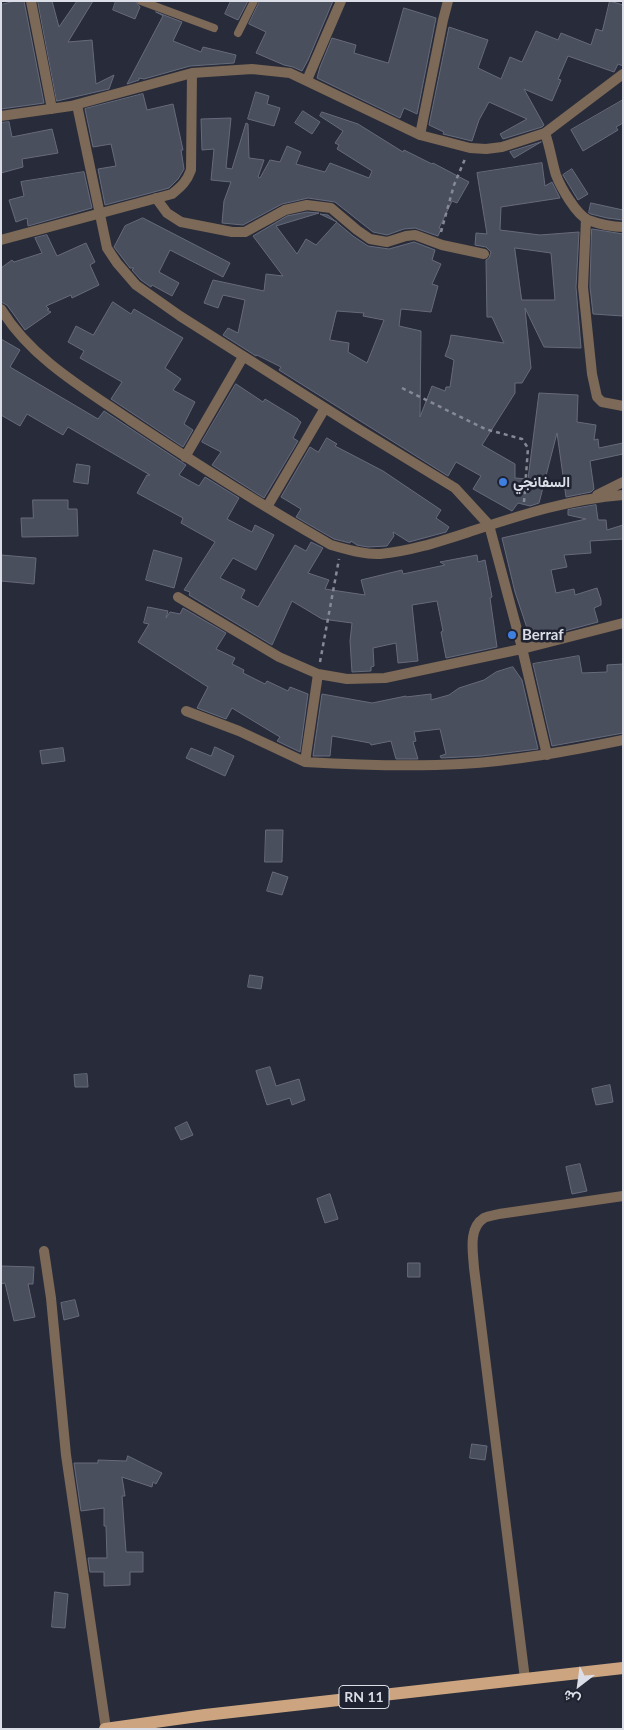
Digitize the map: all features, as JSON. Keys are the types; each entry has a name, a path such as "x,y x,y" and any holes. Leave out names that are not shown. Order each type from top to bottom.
{"main road":[{"name":"RN 11","path":"105,1729 149,1726 623,1668"}],"street":[{"path":"31,1 52,109"},
{"path":"307,80 341,1"},
{"path":"420,134 448,1"},
{"path":"1,116 77,105 192,73 269,70 290,73 307,80 420,134 470,148 486,149 502,147 546,133 623,74"},
{"path":"1,240 172,194 188,180 191,170 192,73"},
{"path":"77,105 107,248 136,285 244,357 456,488 489,525 522,648 547,755"},
{"path":"546,133 556,174 562,188 574,206 586,219 605,225 623,227"},
{"path":"156,198 167,213 181,222 232,232 245,232 285,210 307,205 331,208 370,239 387,242 415,235 438,243 484,254"},
{"path":"586,219 583,287 592,374 597,397 602,402 623,406"},
{"path":"1,309 11,326 33,349 75,382 185,457 331,545 341,548 378,554 421,547 524,514 592,497 623,495"},
{"path":"185,457 244,357"},
{"path":"267,507 325,408"},
{"path":"592,497 623,482"},
{"path":"178,597 279,657 318,674 347,679 385,678 522,648 623,623"},
{"path":"305,762 318,674"},
{"path":"186,711 239,731 305,762 409,766 463,764 547,755 623,740"},
{"path":"526,1679 474,1268 473,1234 476,1226 484,1218 499,1214 623,1196"},
{"path":"44,1251 51,1298 66,1455 105,1729"}],"lane":[{"path":"141,1 214,28"},
{"path":"238,33 254,1"}],"path":[{"path":"438,243 454,185 470,148"},
{"path":"402,388 485,429 522,439 528,448 524,514"},
{"path":"318,674 341,548"}],"building":[{"path":"15,1 24,1 44,103 1,109 1,5"},
{"path":"38,1 52,1 59,27 77,1 93,1 68,42 92,40 96,84 114,75 109,89 57,101"},
{"path":"116,1 135,1 140,7 135,19 113,10"},
{"path":"231,1 248,1 238,20 225,14"},
{"path":"260,1 333,1 302,71 256,53 266,32 249,24"},
{"path":"610,1 623,5 623,66 618,64 614,72 568,56 558,79 561,80 552,101 524,89 544,125 542,127 503,139 500,134 527,119 489,102 479,120 472,141 443,134 444,132 429,125 449,27 488,40 478,68 501,79 510,57 522,62 536,31 558,40 561,33 591,45 596,29 602,31"},
{"path":"404,8 436,18 417,114 404,108 400,118 317,78 332,38 356,45 354,53 388,63"},
{"path":"156,12 182,22 173,41 201,52 203,47 236,55 234,63 190,66 144,79 139,78 139,80 127,84 163,16"},
{"path":"256,92 269,96 267,104 280,108 274,126 248,119"},
{"path":"143,94 147,110 173,104 183,150 181,150 184,169 169,188 105,205 98,169 116,166 111,144 93,147 85,109"},
{"path":"623,100 623,123 616,127 618,130 583,151 571,130"},
{"path":"303,111 320,122 312,134 295,123"},
{"path":"322,112 358,124 403,152 404,150 433,163 469,182 457,203 452,201 439,228 441,229 438,236 415,228 404,229 387,235 373,232 335,202 308,198 282,204 243,225 222,223 224,201 231,182 211,180 214,149 202,150 201,119 231,118 226,168 232,169 246,123 248,124 249,158 264,160 258,177 260,178 270,160 280,162 287,146 301,152 296,164 325,172 330,163 369,178 372,171 337,149 339,145 335,143 343,131 320,116"},
{"path":"9,122 12,137 52,129 58,153 22,159 23,167 1,173 1,123"},
{"path":"541,142 514,158 510,152"},
{"path":"542,163 545,186 552,182 560,198 501,207 500,230 540,235 579,232 576,287 581,348 544,347 525,308 531,368 522,383 515,383 515,393 482,445 515,464 515,478 528,479 539,393 578,395 577,422 596,425 594,440 598,439 599,448 623,443 623,454 590,461 594,489 591,492 566,497 557,433 539,503 530,506 518,503 512,511 473,489 481,476 456,462 448,476 279,370 281,367 256,356 223,335 228,328 238,333 245,300 223,295 218,308 204,303 213,280 264,291 266,274 283,276 253,236 287,216 307,212 319,213 276,226 297,254 306,239 316,245 337,222 368,246 389,249 414,242 435,250 432,260 441,264 432,284 438,286 431,312 401,309 399,326 421,331 420,417 432,386 445,391 446,387 450,387 454,360 445,356 451,335 504,343 492,317 487,317 486,260 491,252 486,247 475,245 476,233 487,234 477,173","holes":["515,248 551,253 555,300 522,300","337,311 364,313 363,316 384,320 367,363 348,352 349,343 330,340"]},
{"path":"572,169 588,194 578,200 563,175"},
{"path":"84,172 92,208 28,226 27,218 16,222 9,200 24,196 21,182"},
{"path":"591,203 623,210 623,220 589,213"},
{"path":"320,214 328,215 335,221"},
{"path":"143,218 230,263 223,277 170,250 159,272 179,283 172,296 152,285 151,287 141,280 132,270 134,268 130,268 114,247 125,226"},
{"path":"592,229 623,234 623,316 593,314 590,287"},
{"path":"47,235 57,256 86,243 95,262 90,265 99,285 72,298 71,295 46,306 49,309 47,310 51,312 25,330 7,305 1,302 1,268 12,260 14,262 42,253 35,238"},
{"path":"113,302 131,314 134,309 183,338 165,368 181,379 173,390 195,402 184,424 193,430 183,447 111,399 122,382 80,358 84,351 68,342 76,326 93,335"},
{"path":"1,339 20,350 10,367 98,419 104,411 186,465 179,475 199,486 205,477 239,498 227,519 252,532 255,525 274,535 256,570 233,558 220,578 245,590 241,598 258,607 295,545 306,551 311,542 323,548 308,573 329,580 325,589 365,595 361,580 402,570 403,574 445,565 440,562 477,555 478,562 485,560 492,597 490,598 497,647 446,658 437,601 412,605 418,661 398,663 396,643 373,648 374,666 371,667 371,671 352,672 350,641 352,623 322,619 292,601 272,645 189,595 190,592 184,590 215,542 181,523 183,518 137,493 147,475 150,475 68,427 63,435 27,414 20,426 1,415"},
{"path":"236,384 263,402 265,399 301,422 293,438 298,441 264,498 212,465 221,452 202,442"},
{"path":"327,438 337,444 335,446 383,471 441,510 436,518 449,527 446,532 409,542 393,532 394,536 387,546 368,547 357,545 351,541 350,543 334,539 296,517 301,509 281,497 310,447 318,452"},
{"path":"77,464 90,466 88,484 74,482"},
{"path":"33,500 68,500 68,509 77,509 78,536 22,537 21,518 33,518"},
{"path":"596,505 598,520 606,520 607,530 623,525 623,539 590,541 591,553 564,555 567,567 551,570 556,593 574,589 575,595 597,588 601,600 601,605 594,608 598,622 531,640 515,592 502,538 586,519 568,515 568,510"},
{"path":"154,550 182,558 174,588 146,580"},
{"path":"1,555 36,558 34,584 1,581"},
{"path":"148,607 168,611 166,618 170,612 180,614 183,608 226,633 216,649 235,658 232,664 244,670 243,673 265,684 267,681 288,691 290,687 308,694 300,752 277,741 280,737 232,708 226,719 197,708 208,687 138,642 149,624 144,623"},
{"path":"579,656 582,673 607,672 607,665 623,664 623,733 552,746 533,664"},
{"path":"513,667 522,680 538,749 481,756 441,758 440,756 446,754 440,729 414,732 416,741 413,742 418,759 396,759 391,741 371,745 370,743 332,736 330,756 313,756 322,694 372,703 406,696 431,694 431,700 449,695 459,688 484,680 496,672"},
{"path":"215,747 234,756 225,776 186,758 191,748 211,756"},
{"path":"63,748 65,761 42,764 40,751"},
{"path":"266,830 283,830 282,862 265,862"},
{"path":"273,872 288,877 282,895 267,891"},
{"path":"250,975 263,977 261,989 248,987"},
{"path":"270,1067 276,1086 299,1079 305,1100 292,1105 290,1098 267,1105 256,1071"},
{"path":"87,1074 88,1087 75,1087 74,1075"},
{"path":"610,1085 613,1102 596,1105 592,1089"},
{"path":"187,1122 193,1135 181,1140 175,1128"},
{"path":"580,1164 587,1191 572,1194 566,1167"},
{"path":"330,1194 338,1219 325,1223 317,1199"},
{"path":"408,1263 420,1263 420,1277 408,1277"},
{"path":"1,1266 34,1267 33,1284 28,1284 35,1317 14,1321 5,1283 1,1284"},
{"path":"75,1300 79,1316 64,1320 61,1303"},
{"path":"472,1444 487,1446 485,1460 470,1458"},
{"path":"128,1456 162,1473 156,1484 153,1482 152,1487 122,1477 125,1496 122,1496 126,1552 143,1552 143,1572 130,1572 130,1585 104,1586 104,1572 90,1572 88,1558 107,1558 104,1508 81,1511 74,1463 98,1463 98,1460 126,1461"},
{"path":"55,1592 68,1594 65,1628 52,1627"}],"place":[{"name":"السفانجي","path":"503,482"},
{"name":"Berraf","path":"512,635"}]}
